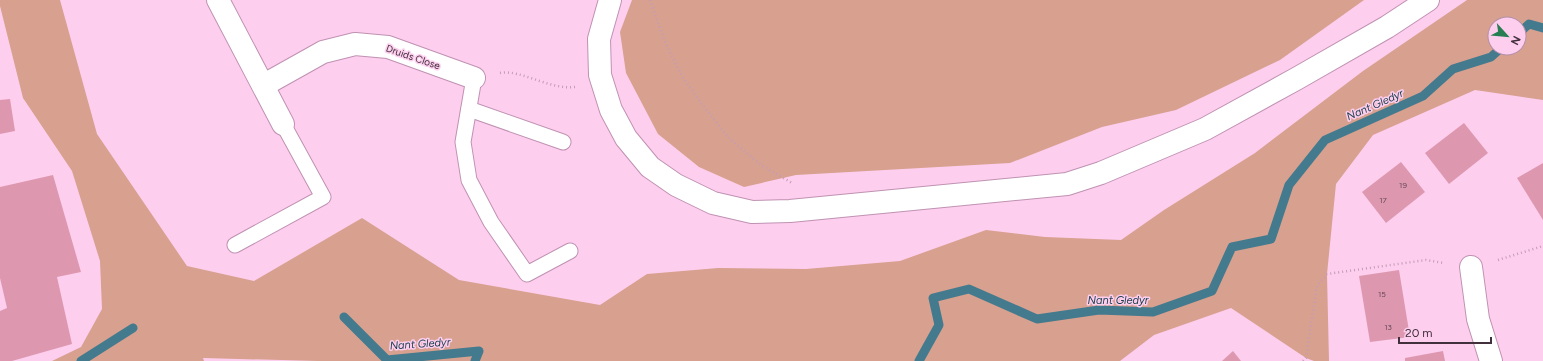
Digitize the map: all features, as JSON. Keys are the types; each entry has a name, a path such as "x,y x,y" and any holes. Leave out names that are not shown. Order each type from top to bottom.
{"street":[{"path":"218,0 264,85 283,124"},
{"path":"610,0 599,39 600,75 611,110 626,138 650,167 676,185 713,203 752,212 790,211 1067,184 1101,174 1205,129 1348,49 1428,0"},
{"name":"Druids Close","path":"264,85 323,52 355,44 388,47 474,78"},
{"path":"1472,267 1478,319 1491,361"}],"lane":[{"path":"474,78 463,142 469,180 491,222 527,274 570,252"},
{"path":"469,109 563,142"},
{"path":"235,246 323,197 283,124"}],"path":[{"path":"650,0 665,42 683,78 707,111 730,139 761,165 796,186"},
{"path":"474,78 507,72 550,85 567,88 603,84"},
{"path":"1302,361 1306,358 1317,286 1327,274 1426,260 1472,267 1543,246"}],"shaded area":[{"path":"0,0 60,0 97,134 187,266 254,281 362,218 459,280 600,305 647,274 718,268 806,269 900,261 986,230 1045,237 1121,240 1164,210 1255,153 1363,71 1467,0 1543,0 1543,100 1475,90 1373,135 1336,184 1327,274 1329,361 1314,361 1306,358 1231,308 1154,335 1120,361 317,361 203,358 204,361 52,361 81,347 102,309 100,261 72,171 23,98 0,6"},
{"path":"632,0 1364,0 1280,60 1176,110 1102,127 1010,163 796,175 744,187 699,167 658,134 626,73 620,32"}],"building":[{"path":"10,99 15,131 0,134 0,100"},
{"path":"1464,123 1488,153 1449,184 1425,153"},
{"path":"1401,162 1425,192 1386,223 1362,192"},
{"path":"1543,163 1543,220 1517,178"},
{"path":"53,175 81,272 57,277 72,344 12,361 0,361 0,311 7,308 0,278 0,187"},
{"path":"1399,270 1410,337 1370,342 1359,276"},
{"path":"1233,351 1241,361 1222,361"},
{"path":"1443,351 1445,361 1405,361 1405,358"}],"waterway":[{"name":"Nant Gledyr","path":"1527,26 1529,24 1543,28"},
{"name":"Nant Gledyr","path":"919,361 939,325 933,298 969,289 1037,319 1099,310 1153,312 1212,291 1232,247 1271,239 1289,185 1325,140 1423,96 1453,69 1492,56"},
{"name":"Nant Gledyr","path":"344,317 387,360 479,351 475,361"},
{"name":"Nant Gledyr","path":"81,361 133,328"}]}
